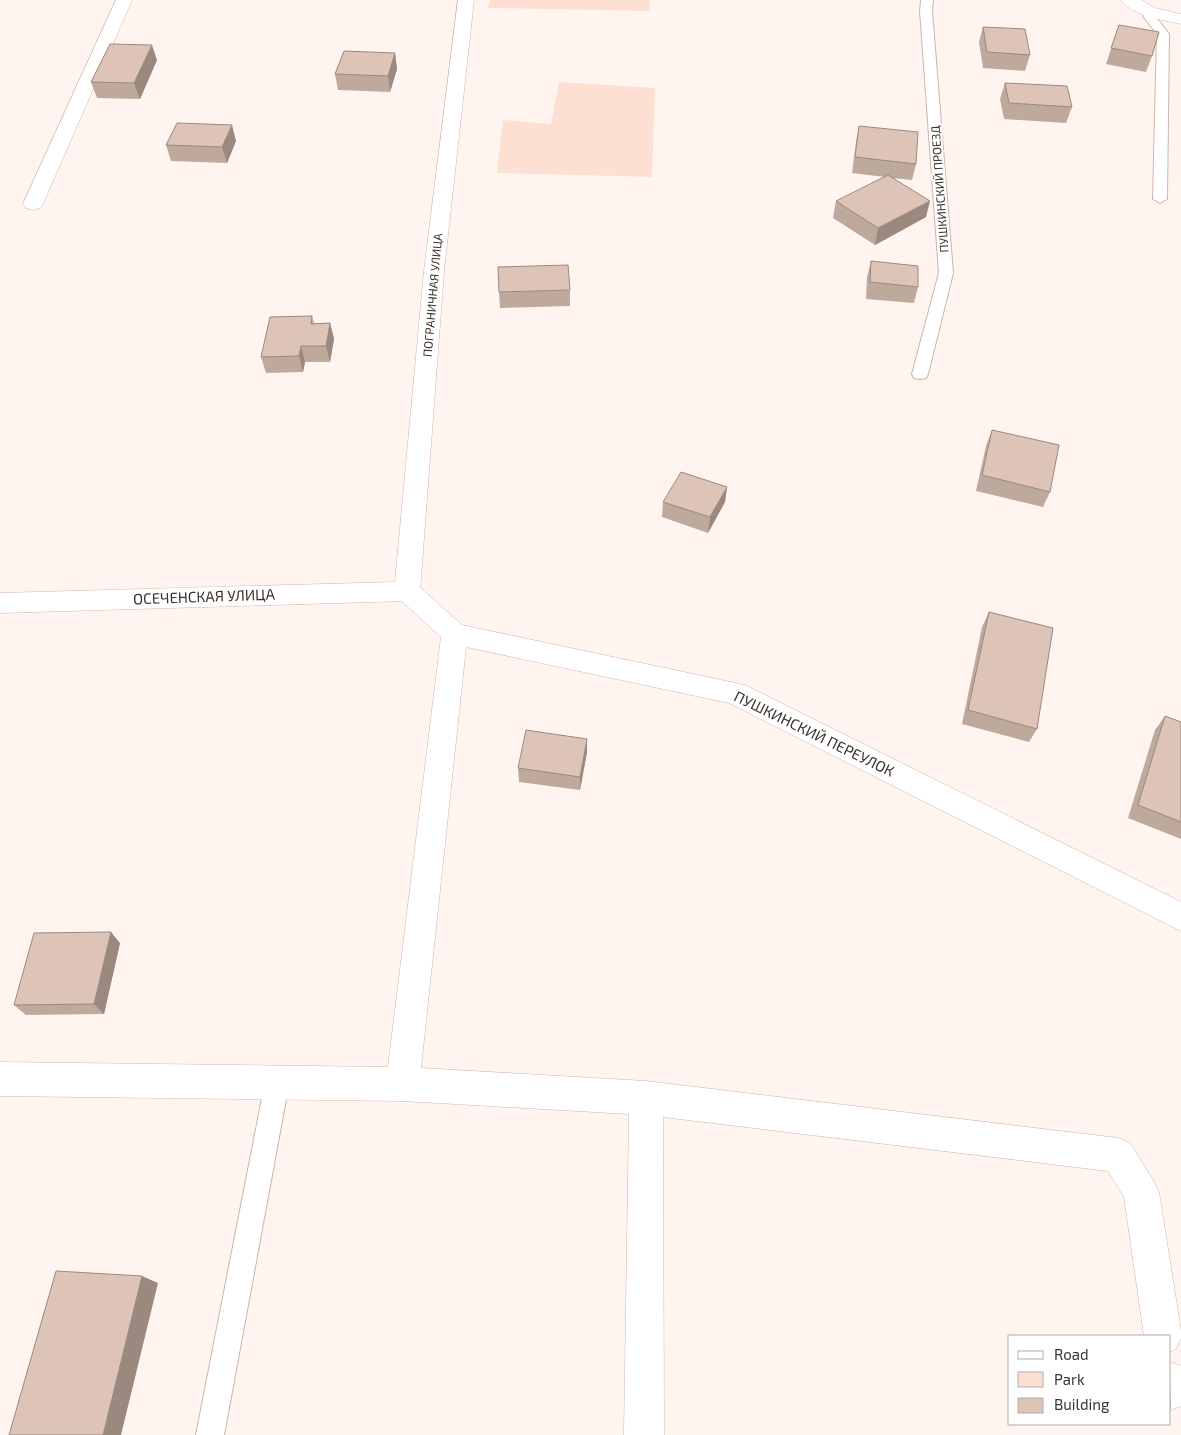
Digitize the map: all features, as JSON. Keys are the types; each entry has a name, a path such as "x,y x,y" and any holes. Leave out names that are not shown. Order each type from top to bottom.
{"street":[{"path":"33,204 124,0"},
{"name":"ПОГРАНИЧНАЯ УЛИЦА","path":"407,591 434,271 466,0"},
{"path":"1129,0 1150,12 1181,19"},
{"path":"403,1084 454,634 407,591"},
{"name":"ОСЕЧЕНСКАЯ УЛИЦА","path":"0,603 407,591"},
{"name":"ПУШКИНСКИЙ ПЕРЕУЛОК","path":"454,634 735,693 1181,918"},
{"path":"0,1079 403,1084 646,1098 1118,1154 1142,1192 1163,1335"},
{"path":"644,1435 646,1098"}],"lane":[{"name":"ПУШКИНСКИЙ ПРОЕЗД","path":"920,374 946,273 926,11 927,0"},
{"path":"1150,12 1149,16 1163,34 1160,199"},
{"path":"210,1435 277,1083"}],"green space":[{"path":"490,0 650,0 650,11 488,8"},
{"path":"559,82 655,88 652,177 497,173 503,120 551,124"}],"building":[{"path":"1119,25 1159,32 1152,56 1111,48"},
{"path":"983,27 1025,29 1030,55 987,52"},
{"path":"110,44 152,45 134,83 91,82"},
{"path":"344,51 395,53 388,76 335,74"},
{"path":"1005,83 1067,86 1072,107 1009,103"},
{"path":"177,123 232,125 222,147 166,145"},
{"path":"859,126 918,132 916,164 855,157"},
{"path":"888,175 930,201 878,228 836,201"},
{"path":"871,261 918,266 918,287 870,282"},
{"path":"568,265 570,290 499,292 498,267"},
{"path":"312,316 311,324 330,323 326,346 301,346 299,356 261,357 270,317"},
{"path":"992,430 1059,445 1050,492 982,475"},
{"path":"681,472 727,487 710,517 663,502"},
{"path":"989,612 1053,628 1037,729 968,710"},
{"path":"1165,716 1181,722 1181,822 1138,805"},
{"path":"526,730 587,739 580,777 518,768"},
{"path":"111,932 94,1004 14,1005 34,933"},
{"path":"56,1271 142,1276 103,1435 9,1435"}]}
